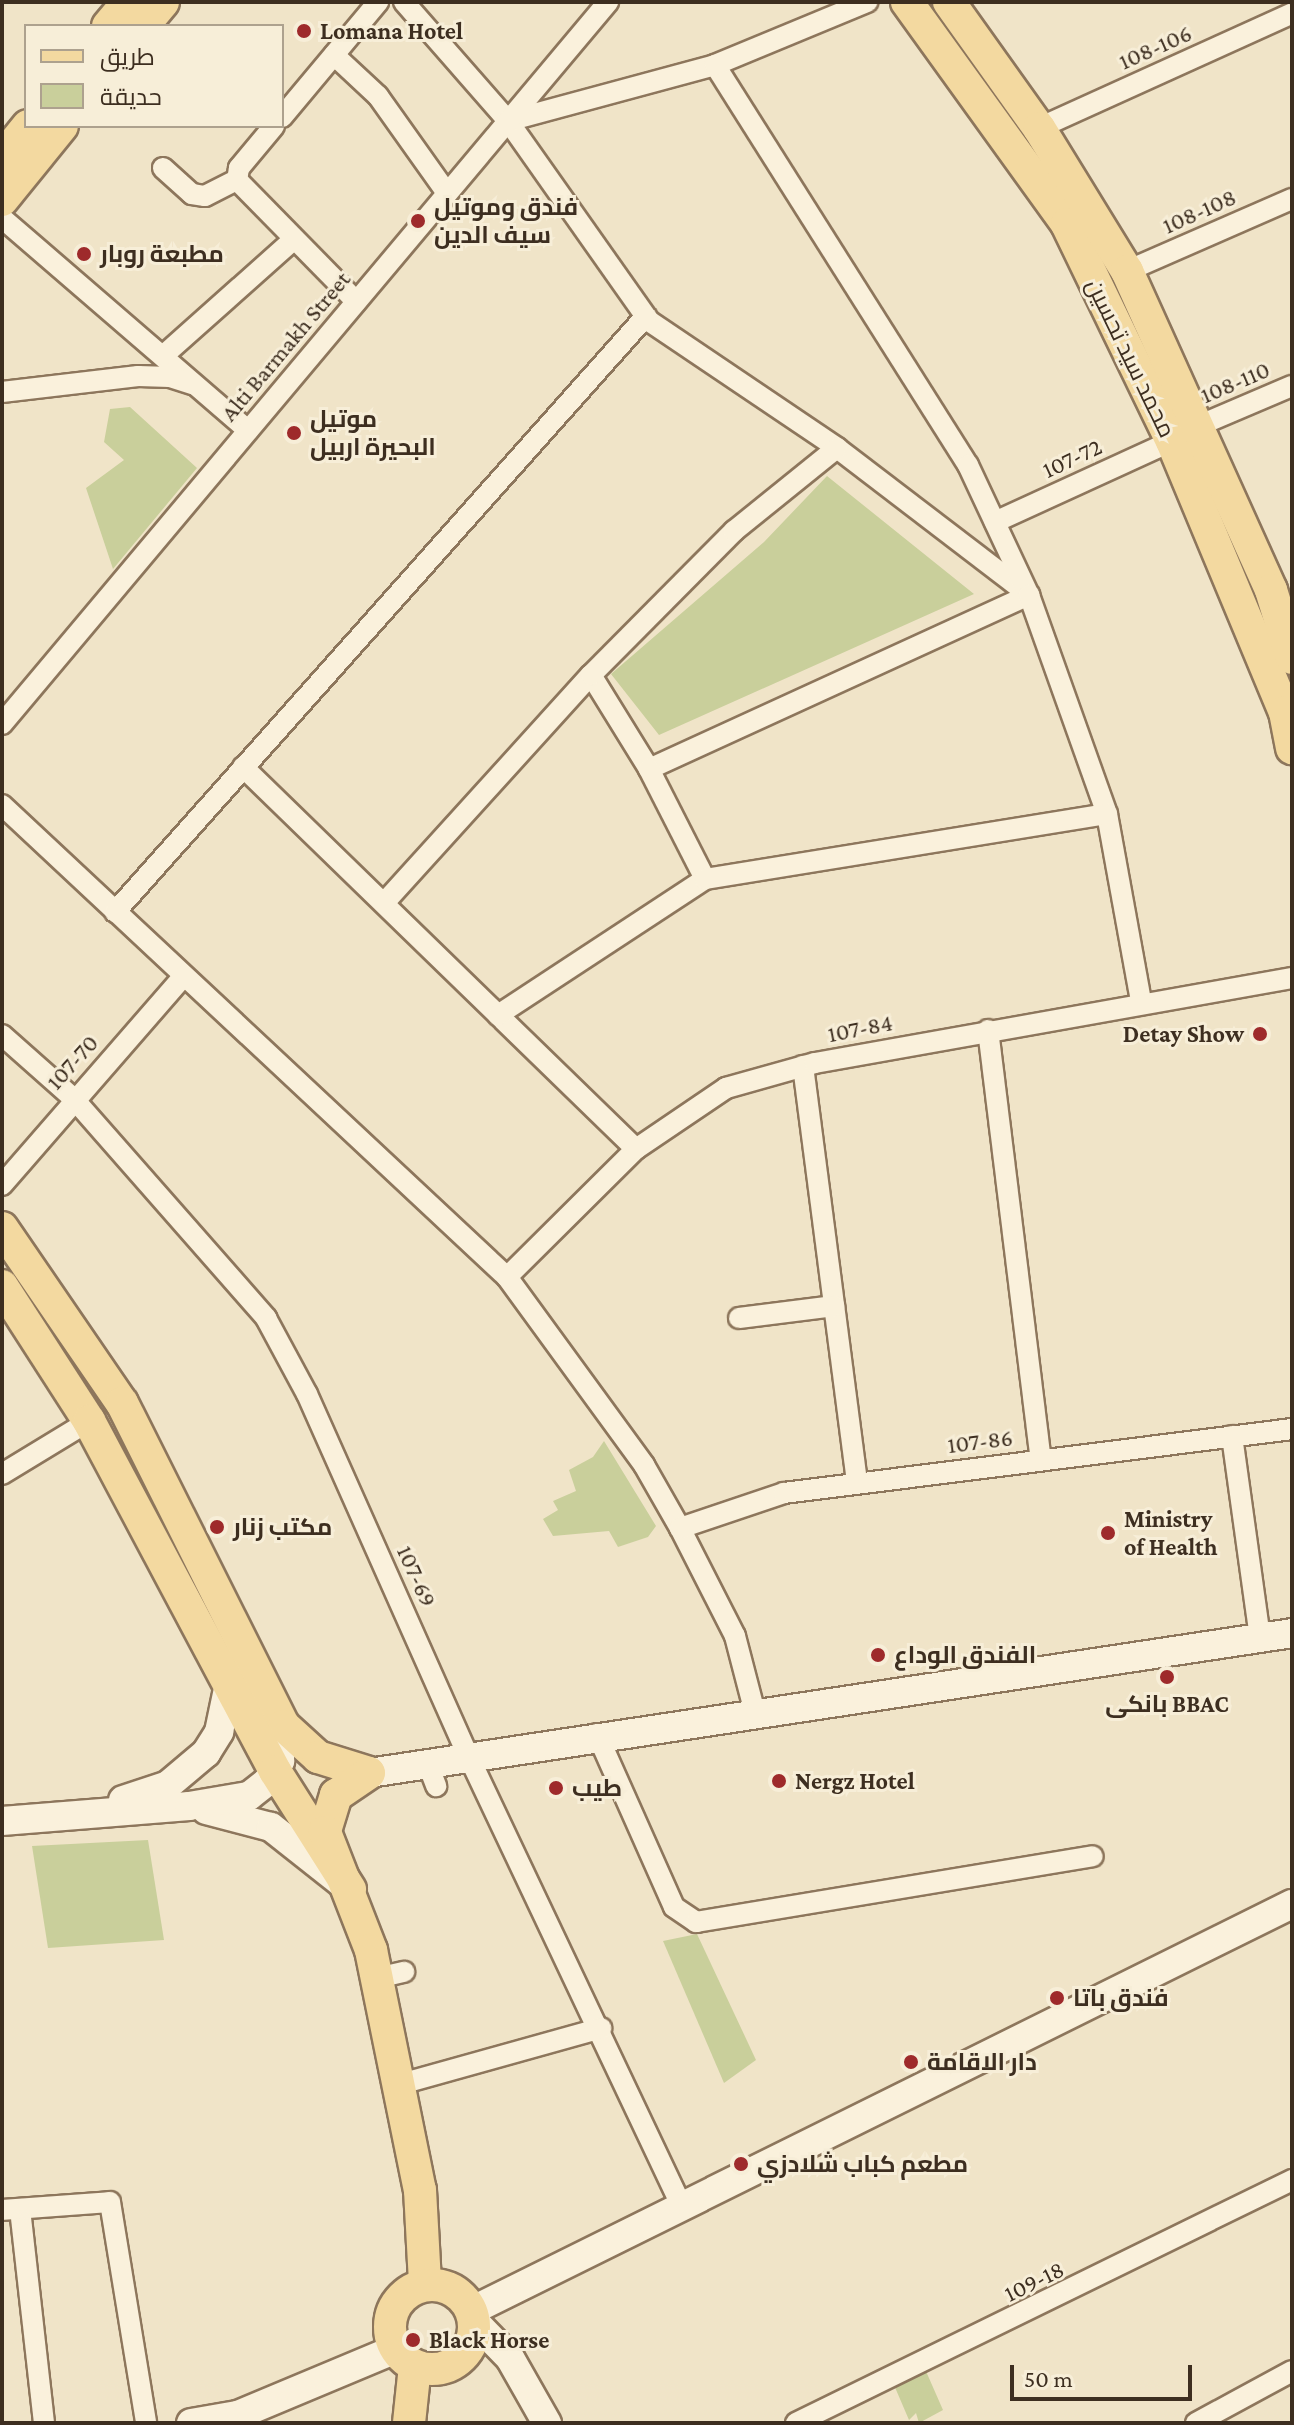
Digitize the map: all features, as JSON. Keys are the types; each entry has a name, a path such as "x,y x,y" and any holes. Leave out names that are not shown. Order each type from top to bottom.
{"main road":[{"path":"110,24 128,2"},
{"path":"145,24 163,2"},
{"name":"محمد سید تحسین","path":"907,2 1067,224 1185,433 1285,712 1292,748"},
{"path":"949,2 1039,128 1127,271 1185,433 1282,586 1292,658"},
{"path":"2,158 26,128"},
{"path":"2,200 60,128"},
{"path":"2,1228 122,1403 281,1720 293,1739 318,1757 369,1773 432,1774 468,1755 1292,1633"},
{"path":"2,1286 89,1421 275,1771 350,1889"},
{"path":"85,1811 168,1785 189,1771 219,1732 229,1684"},
{"path":"2,1821 85,1811 189,1806 249,1796 275,1771 284,1749 281,1720"},
{"path":"369,1773 341,1789 325,1816 325,1832 391,1975 401,2084 424,2215 425,2283"},
{"path":"189,1806 271,1827 350,1889"},
{"path":"472,2316 682,2207 1292,1904"},
{"path":"409,2423 405,2358 392,2315 405,2295 425,2283 457,2294 472,2316 510,2358 547,2423"},
{"path":"191,2423 236,2419 405,2358 453,2364 470,2346 472,2316"}],"street":[{"path":"284,115 378,2"},
{"path":"404,2 508,121 646,316 837,448 1029,595"},
{"path":"508,121 715,65 867,2"},
{"name":"Alti Barmakh Street","path":"2,724 508,121 602,4"},
{"name":"108-106","path":"1039,128 1292,13"},
{"path":"334,55 378,96 447,193"},
{"path":"715,65 968,465 1029,595 1107,814 1141,1001"},
{"path":"237,180 239,168 272,128"},
{"path":"163,168 192,194 205,196 237,180"},
{"path":"237,180 356,301"},
{"name":"108-108","path":"1127,271 1292,199"},
{"path":"2,218 248,430"},
{"path":"164,355 294,239"},
{"path":"115,912 646,316"},
{"path":"2,392 138,376 170,377 193,384"},
{"name":"108-110","path":"1185,433 1292,386"},
{"name":"107-72","path":"995,522 1185,433"},
{"path":"384,903 591,675 734,531 837,448"},
{"path":"649,769 1029,595"},
{"path":"591,675 649,769 705,879"},
{"path":"243,767 636,1149"},
{"path":"2,805 507,1277 644,1465 680,1528 735,1636 755,1713"},
{"path":"498,1015 705,879 1107,814"},
{"name":"107-70","path":"2,1185 73,1098 184,976"},
{"name":"107-84","path":"507,1277 636,1149 726,1088 803,1066 988,1030 1141,1001 1292,978"},
{"path":"988,1030 1041,1459"},
{"name":"107-69","path":"2,1035 73,1098 266,1318 307,1394 468,1755 601,2028 682,2207"},
{"path":"803,1066 857,1483"},
{"path":"739,1318 834,1306"},
{"path":"2,1474 89,1421"},
{"name":"107-86","path":"680,1528 784,1493 1292,1429"},
{"path":"1232,1436 1260,1638"},
{"path":"597,1734 674,1907 696,1922 1093,1856"},
{"path":"401,2084 601,2028"},
{"name":"109-18","path":"796,2423 1292,2180"},
{"path":"44,2423 11,2210 110,2202 146,2423"},
{"path":"1196,2423 1292,2371"}],"green space":[{"path":"130,407 197,468 113,569 86,488 124,460 104,442 110,409"},
{"path":"827,476 974,594 659,735 611,674 764,542"},
{"path":"604,1441 656,1526 648,1537 618,1547 609,1531 553,1536 543,1519 558,1510 553,1501 576,1491 569,1470 593,1457"},
{"path":"148,1840 164,1940 48,1948 32,1846"},
{"path":"697,1934 756,2060 724,2083 663,1941"},
{"path":"925,2369 943,2410 919,2423 916,2413 909,2420 894,2385"}],"place":[{"name":"Lomana Hotel","path":"304,31"},
{"name":"فندق وموتيل سيف الدين","path":"418,221"},
{"name":"مطبعة روبار","path":"84,254"},
{"name":"موتيل البحيرة اربيل","path":"294,433"},
{"name":"Detay Show","path":"1260,1034"},
{"name":"مكتب زنار","path":"217,1527"},
{"name":"Ministry of Health","path":"1108,1533"},
{"name":"الفندق الوداع","path":"878,1655"},
{"name":"بانکی BBAC","path":"1167,1677"},
{"name":"Nergz Hotel","path":"779,1781"},
{"name":"طيب","path":"556,1788"},
{"name":"فندق باتا","path":"1057,1998"},
{"name":"دار الاقامة","path":"911,2062"},
{"name":"مطعم كباب شلادزي","path":"741,2164"},
{"name":"Black Horse","path":"413,2340"}]}
